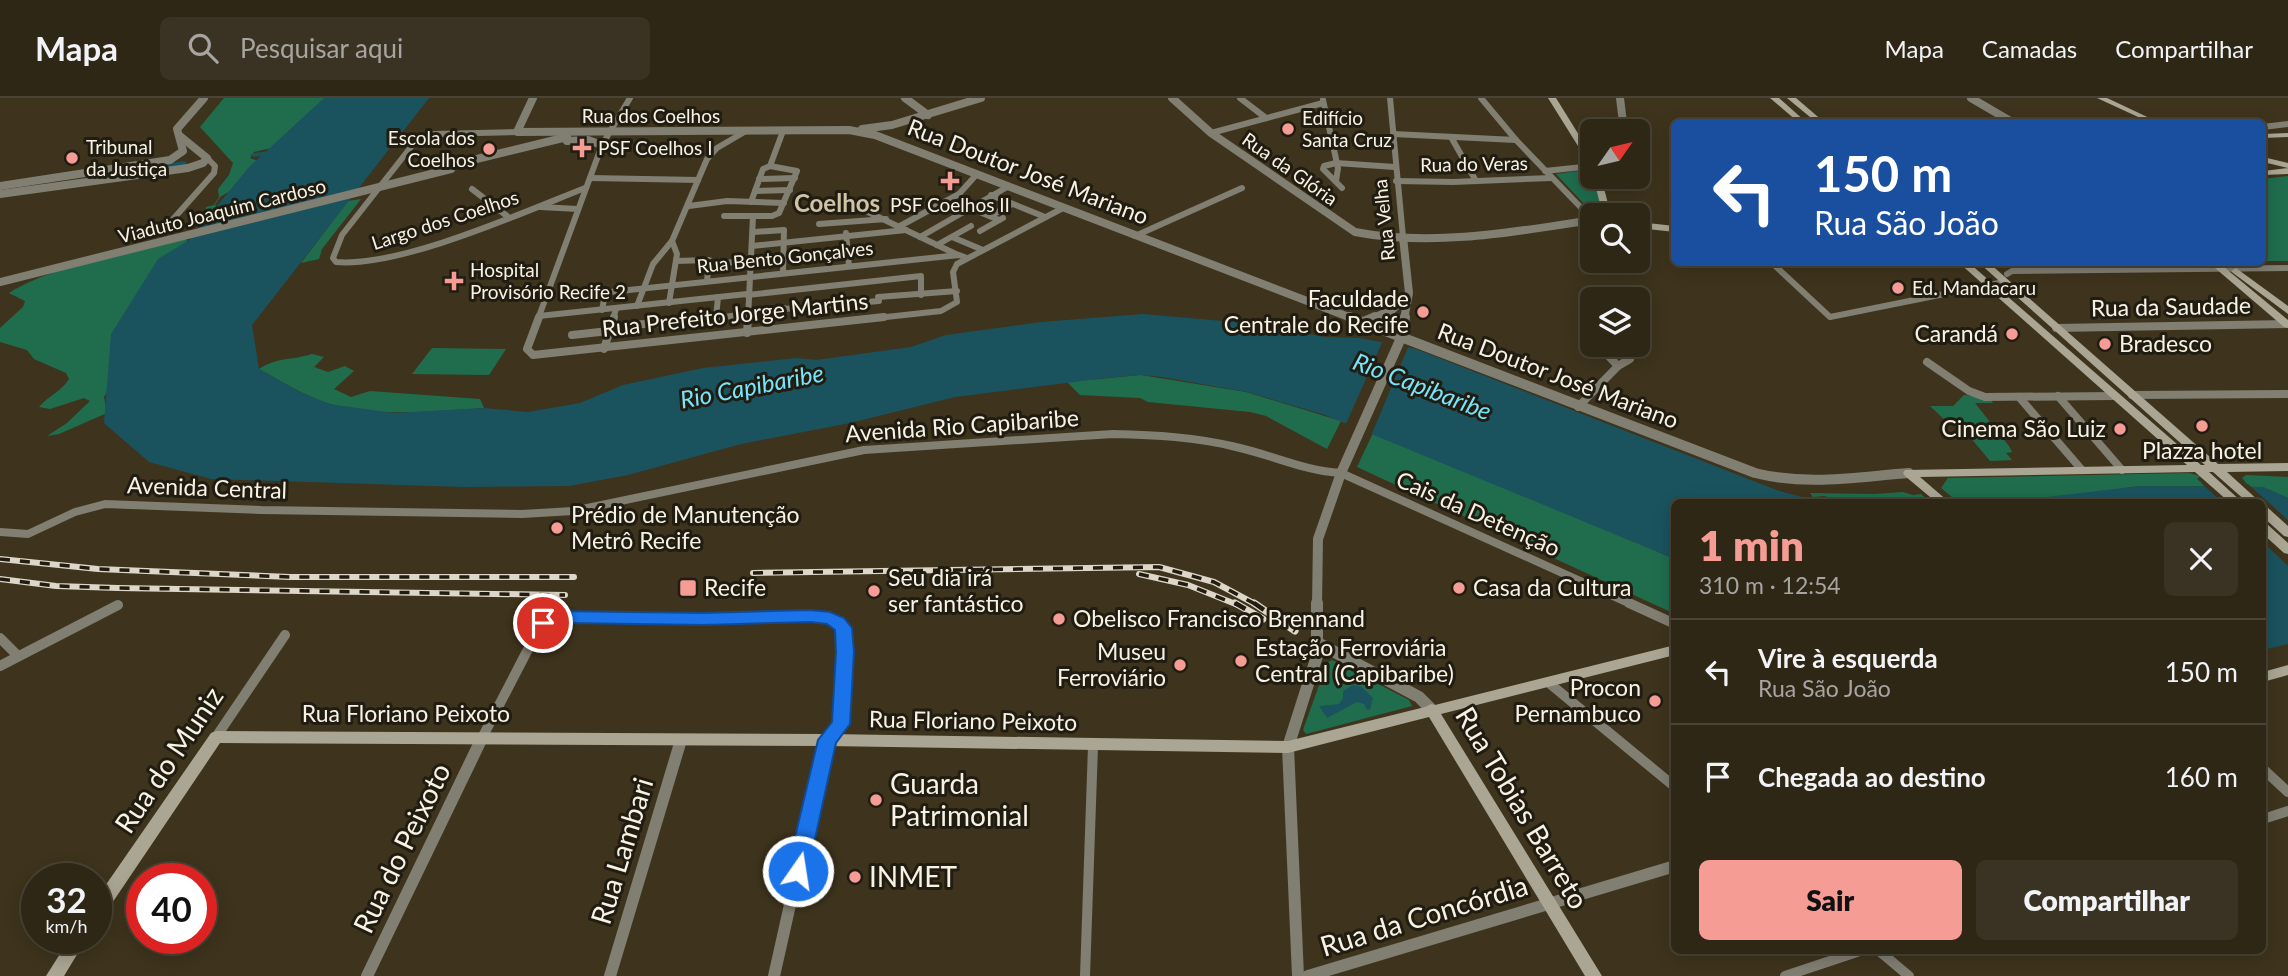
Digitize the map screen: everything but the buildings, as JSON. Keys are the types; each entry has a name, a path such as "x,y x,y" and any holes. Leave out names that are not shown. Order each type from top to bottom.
{"main road":[{"path":"1552,98 1580,144"},
{"path":"1774,98 1798,119"},
{"path":"1791,98 1816,119"},
{"path":"2101,98 2147,119"},
{"path":"2266,136 2288,135"},
{"path":"2266,160 2284,168"},
{"path":"2266,171 2284,168"},
{"path":"1650,226 1671,229"},
{"path":"1967,266 2233,499"},
{"path":"1986,266 2251,499"},
{"path":"2222,266 2288,312"},
{"path":"2222,266 2288,324"},
{"name":"Rua Doutor José Mariano","path":"1909,473 2288,467"},
{"path":"1909,473 1940,499"},
{"path":"2266,513 2288,533"},
{"path":"2266,530 2288,550"},
{"name":"Rua Floriano Peixoto","path":"216,737 827,740 1287,747 1320,741 1431,709 1549,683 1671,650"},
{"path":"2266,676 2288,670"},
{"name":"Rua Tobias Barreto","path":"1431,709 1594,976"},
{"name":"Rua do Muniz","path":"112,890 216,737"},
{"path":"54,975 68,954"}],"street":[{"path":"158,164 177,157 183,151 178,126 204,98"},
{"path":"518,129 533,98"},
{"path":"630,98 602,145 539,316 920,276 921,295"},
{"path":"905,98 929,115"},
{"path":"849,130 892,125 981,98"},
{"name":"Rua da Glória","path":"1172,98 1211,133 1348,230 1402,237 1478,237 1580,221"},
{"path":"1240,98 1266,118"},
{"name":"Rua Velha","path":"1287,747 1315,666 1315,550 1341,473 1400,340 1409,293 1390,98"},
{"path":"1482,98 1551,178 1580,207"},
{"path":"1620,98 1623,119"},
{"path":"1971,98 2007,119"},
{"path":"1211,133 1323,101 1336,163 1336,181"},
{"path":"2266,127 2288,124"},
{"path":"875,135 892,125"},
{"name":"Rua dos Coelhos","path":"366,263 350,266 336,262 333,258 342,235 418,138 427,135 518,129 538,132 849,130 875,135"},
{"path":"637,306 653,264 672,241 711,153 746,131"},
{"path":"770,166 783,131"},
{"path":"538,132 550,138 539,143"},
{"path":"449,167 608,132"},
{"path":"449,167 539,143 608,132"},
{"path":"167,226 214,173 215,166 178,134"},
{"path":"1394,134 1516,139"},
{"name":"Rua Doutor José Mariano","path":"875,135 1400,340 1744,469 1778,479 1818,483 1909,473"},
{"path":"1451,138 1476,181"},
{"path":"567,141 589,140 602,145"},
{"path":"0,194 188,168 199,165 207,158"},
{"path":"0,186 197,160 197,164 188,168"},
{"path":"1342,188 1322,167 1336,163 1395,167"},
{"path":"751,202 763,169 770,166 796,174"},
{"path":"1545,171 1580,166"},
{"name":"Viaduto Joaquim Cardoso","path":"0,280 449,167"},
{"path":"759,179 796,174"},
{"path":"729,203 723,219 777,214 796,174"},
{"path":"752,246 903,228 962,191 976,174"},
{"path":"590,178 698,180"},
{"name":"Rua do Veras","path":"1396,181 1551,178"},
{"path":"920,237 1009,186"},
{"name":"Largo dos Coelhos","path":"366,263 435,243 585,188"},
{"path":"1135,236 1242,188"},
{"path":"472,189 507,216"},
{"path":"755,191 790,190"},
{"path":"991,195 1045,217"},
{"path":"951,199 1002,219 980,231"},
{"path":"689,206 723,201 784,203"},
{"path":"849,204 887,219 959,255"},
{"path":"990,216 1012,204"},
{"name":"Largo dos Coelhos","path":"534,207 578,209"},
{"path":"572,335 784,308 957,291 953,272 957,264 1063,208"},
{"path":"747,333 753,216"},
{"path":"819,224 887,219"},
{"path":"846,222 846,266 850,302"},
{"path":"937,245 971,226"},
{"path":"754,232 784,230 785,258 778,291"},
{"path":"952,237 983,250"},
{"path":"669,303 677,254 672,241"},
{"path":"814,254 848,250"},
{"name":"Rua Bento Gonçalves","path":"602,310 607,293 905,260 959,255 967,258"},
{"path":"676,261 785,258"},
{"path":"905,260 909,278"},
{"path":"709,262 716,317"},
{"path":"1775,266 1830,317 2004,282"},
{"path":"2031,272 2222,266 2288,268"},
{"name":"Rua Prefeito Jorge Martins","path":"539,316 527,349 533,355 940,311 957,302 957,291"},
{"path":"1361,323 1392,310 1409,293"},
{"path":"604,349 615,309"},
{"name":"Rua da Saudade","path":"2056,328 2288,324"},
{"path":"1609,357 1618,366"},
{"path":"1578,407 1618,366 1630,359"},
{"path":"1927,362 1977,395 2115,396"},
{"path":"2132,395 2288,394"},
{"path":"2058,396 2122,470"},
{"path":"2019,397 2082,470"},
{"name":"Avenida Rio Capibaribe","path":"418,512 522,514 573,511 864,450 1113,434 1184,438 1221,444 1278,457 1311,471 1341,473"},
{"name":"Cais da Detenção","path":"1341,473 1671,622"},
{"name":"Avenida Central","path":"0,532 29,534 75,512 105,504 418,512"},
{"path":"0,666 118,606"},
{"name":"Rua do Peixoto","path":"367,976 482,738 538,630 549,620 568,617 703,619 810,616 830,619 843,628 844,704 841,724 827,740"},
{"name":"Rua do Muniz","path":"216,737 285,635"},
{"path":"0,638 18,656"},
{"name":"Rua Tobias Barreto","path":"1317,642 1419,697 1431,709"},
{"path":"1549,683 1671,784"},
{"name":"Rua Lambari","path":"610,976 681,740"},
{"path":"774,976 827,740"},
{"path":"1085,976 1093,746"},
{"path":"1287,747 1298,976"},
{"path":"2266,772 2288,792"},
{"path":"2266,818 2288,811"},
{"name":"Rua da Concórdia","path":"1308,976 1671,867"},
{"path":"1785,976 1851,954"},
{"path":"1883,954 1909,976"}],"green space":[{"path":"224,98 330,98 275,147 254,152 250,158 258,161 235,188 220,197 215,205 218,208 212,215 204,218 206,207 214,205 219,197 218,189 229,175 233,163 200,127"},
{"path":"1580,171 1580,189 1597,189 1600,203 1583,203 1556,174"},
{"path":"2288,176 2288,261 2266,261 2266,179"},
{"path":"361,199 322,249 319,259 301,263 348,201"},
{"path":"186,239 188,242 104,397 107,413 59,434 47,436 67,423 90,401 84,398 50,409 39,407 69,379 66,373 34,359 27,350 0,342 0,328 23,307 25,301 9,293 71,267"},
{"path":"432,348 506,349 489,375 412,374"},
{"path":"312,354 324,357 314,367 328,372 345,366 354,371 334,389 351,397 370,391 480,399 484,408 384,412 345,408 309,396 259,369 279,360"},
{"path":"1141,375 1246,392 1341,421 1327,449 1266,416 1148,402 1140,398 1080,395 1067,382"},
{"path":"1964,395 1990,398 1993,403 1975,403 2009,446 2012,452 2006,453 2012,460 1990,461 1970,437 1964,437 1950,421 1946,421 1930,406 1953,406"},
{"path":"1373,433 1671,557 1671,612 1357,467"},
{"path":"2189,473 2200,476 2197,479 2203,484 2247,484 2242,478 2246,475 2288,477 2288,498 2263,487 2140,486 2044,499 1954,499 1941,488 1948,478"},
{"path":"1903,492 1921,494 1927,499 1836,499 1813,497 1810,493"},
{"path":"1332,660 1409,700 1412,706 1306,734 1303,730 1327,663"}],"water":[{"name":"Rio Capibaribe","path":"324,98 429,98 252,325 259,369 298,391 329,404 394,413 484,408 528,412 580,403 623,385 703,368 796,358 816,360 911,347 946,335 1041,322 1143,314 1257,324 1325,337 1360,338 1416,349 1779,491 1810,499 1671,499 1671,557 1325,415 1247,392 1141,375 955,397 850,423 741,444 628,475 569,486 464,487 211,479 149,462 104,423 111,334 158,259 189,240 249,167"},
{"path":"2140,486 2263,487 2288,498 2288,644 2266,649 2266,499 2030,499"},
{"path":"1353,685 1362,687 1373,698 1370,710 1357,702 1327,718 1319,706 1339,704 1343,691"}],"pier":[{"path":"1384,338 1409,345 1371,436 1345,426"},
{"path":"2201,483 2248,484 2265,499 2219,499"},
{"path":"2266,500 2288,520 2288,566 2266,545"}],"waterway":[{"path":"254,155 278,152"},
{"path":"90,178 184,164"}],"railway":[{"path":"0,559 98,569 290,577 574,577"},
{"path":"753,573 1159,567 1214,582 1257,605"},
{"path":"1139,574 1188,585 1238,605"},
{"path":"0,579 56,586 118,588 565,595"},
{"path":"1235,603 1263,619"},
{"path":"1257,605 1295,631"}],"place":[{"name":"Edifício Santa Cruz","path":"1288,129"},
{"name":"PSF Coelhos I","path":"582,148"},
{"name":"Escola dos Coelhos","path":"489,149"},
{"name":"Tribunal da Justiça","path":"72,158"},
{"name":"PSF Coelhos II","path":"950,181"},
{"name":"Hospital Provisório Recife 2","path":"454,281"},
{"name":"Ed. Mandacaru","path":"1898,288"},
{"name":"Faculdade Centrale do Recife","path":"1423,312"},
{"name":"Carandá","path":"2012,334"},
{"name":"Bradesco","path":"2105,344"},
{"name":"Plazza hotel","path":"2202,426"},
{"name":"Cinema São Luiz","path":"2120,429"},
{"name":"Prédio de Manutenção Metrô Recife","path":"557,528"},
{"name":"Recife","path":"688,588"},
{"name":"Casa da Cultura","path":"1459,588"},
{"name":"Seu dia irá ser fantástico","path":"874,591"},
{"name":"Obelisco Francisco Brennand","path":"1059,619"},
{"name":"Estação Ferroviária Central (Capibaribe)","path":"1241,661"},
{"name":"Museu Ferroviário","path":"1180,665"},
{"name":"Procon Pernambuco","path":"1655,701"},
{"name":"Guarda Patrimonial","path":"876,800"},
{"name":"INMET","path":"855,877"}],"district":[{"name":"Coelhos","path":"837,204"}],"route":[{"path":"543,623 568,617 703,619 810,616 838,623 843,628 845,652 841,724 827,740 798,871"}]}
